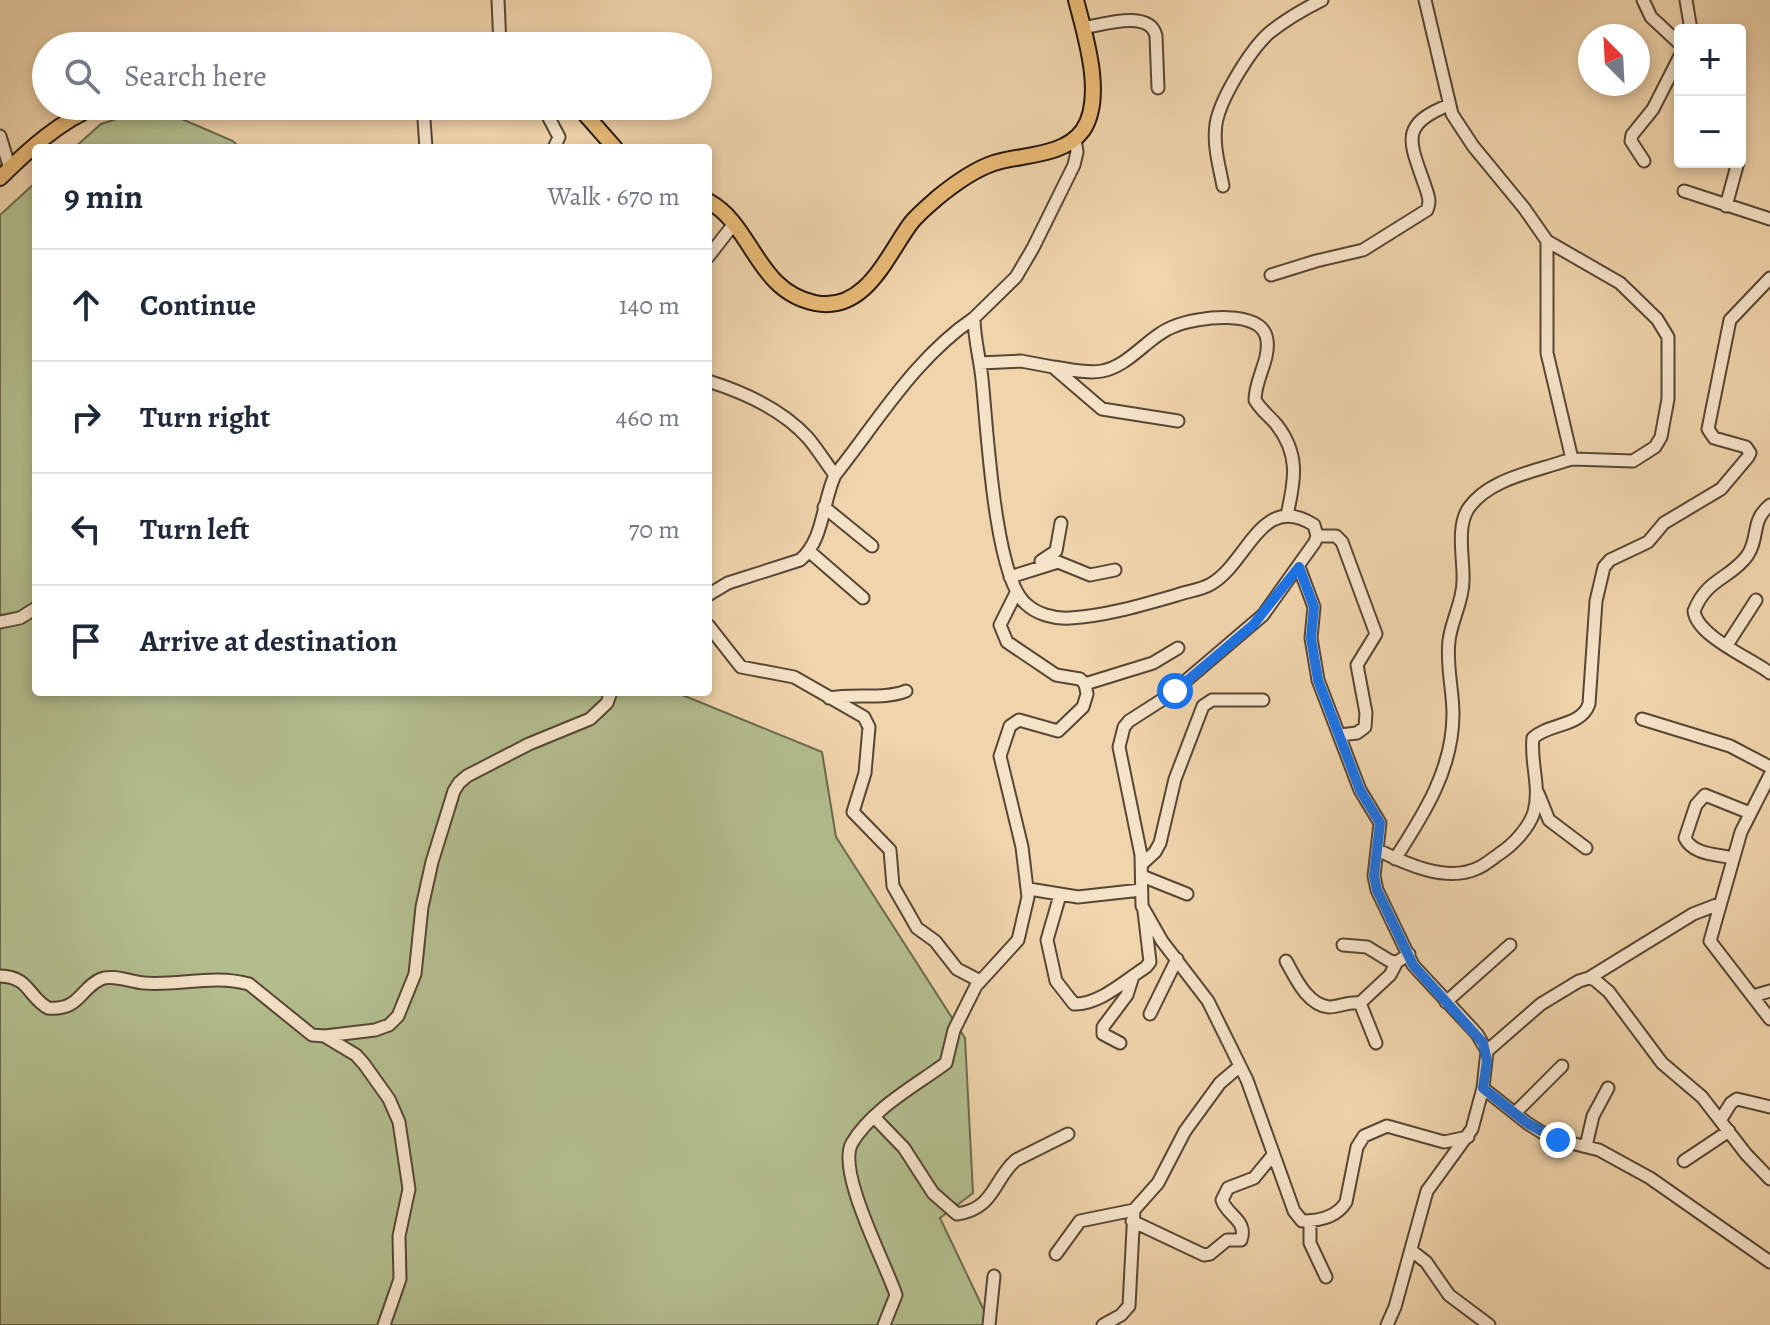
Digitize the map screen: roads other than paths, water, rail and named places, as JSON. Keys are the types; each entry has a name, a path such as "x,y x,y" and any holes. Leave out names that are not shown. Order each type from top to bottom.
{"main road":[{"path":"712,203 733,225 759,264 783,289 815,303 829,304 858,294 871,283 913,220 960,180 991,164 1049,151 1075,139 1090,116 1092,101 1090,65 1076,0"},
{"path":"39,144 72,120"},
{"path":"590,120 611,144"},
{"path":"5,173 32,150"}],"street":[{"path":"498,0 499,32"},
{"path":"1223,186 1215,146 1216,125 1225,96 1267,35 1322,0"},
{"path":"1395,859 1425,812 1440,780 1451,741 1453,713 1449,645 1463,584 1462,536 1466,512 1488,489 1572,459 1633,461 1655,447 1661,437 1667,406 1670,343 1657,319 1620,283 1547,241 1502,179 1473,146 1456,122 1449,105 1425,0"},
{"path":"1643,0 1651,17 1674,38"},
{"path":"1686,0 1690,24"},
{"path":"1083,28 1132,20 1148,24 1156,36 1158,88"},
{"path":"1644,161 1633,146 1632,135 1653,109 1674,68"},
{"path":"1271,275 1363,250 1427,210 1430,201 1412,149 1412,134 1425,115 1449,105"},
{"path":"424,120 426,144"},
{"path":"550,120 559,137 556,144"},
{"path":"0,136 5,173"},
{"path":"712,593 744,577 800,560 810,552 835,475 912,375 1016,277 1074,165 1077,152 1075,139"},
{"path":"1726,206 1736,168"},
{"path":"1684,191 1770,219"},
{"path":"712,252 733,225"},
{"path":"1547,241 1547,353 1572,459"},
{"path":"1378,850 1395,859 1441,873 1469,871 1479,868 1509,847 1533,815 1536,789 1533,738 1577,719 1589,704 1596,601 1604,567 1610,560 1648,542 1664,523 1721,489 1750,453 1746,447 1714,438 1708,429 1730,320 1770,278"},
{"path":"974,318 997,524 1016,593 1031,609 1059,618 1136,607 1213,583 1236,561 1264,525 1287,515 1314,525 1317,536 1299,567 1253,625 1168,696 1135,716 1124,727 1119,747 1142,870 1140,900 1162,941 1208,1001 1240,1066 1294,1211 1302,1221 1310,1221 1330,1216 1342,1208 1346,1202 1357,1147 1364,1136 1387,1126 1444,1142 1468,1137"},
{"path":"980,363 1021,361 1102,371 1122,362 1173,326 1223,318 1256,321 1264,330 1268,343 1255,400 1282,433 1294,456 1295,484 1287,515"},
{"path":"1053,367 1102,409 1178,421"},
{"path":"712,383 780,414 809,439 835,475"},
{"path":"1770,505 1759,515 1752,548 1747,556 1712,582 1694,611 1697,622 1708,633 1770,673"},
{"path":"824,507 872,546"},
{"path":"1031,570 1056,551 1061,523"},
{"path":"1317,536 1336,536 1342,542 1376,634 1357,665 1366,713 1365,727 1357,733 1340,735"},
{"path":"810,552 863,598"},
{"path":"1010,577 1058,562 1090,575 1115,570"},
{"path":"1299,567 1314,607 1311,638 1315,669 1360,790 1377,816 1380,832 1375,883 1419,973 1477,1034 1487,1051 1483,1088 1468,1137 1431,1184 1387,1325"},
{"path":"884,1325 896,1295 859,1200 848,1160 852,1142 910,1085 946,1063 954,1030 980,981 1018,940 1029,889 1000,756 1010,726 1019,720 1054,731 1063,729 1083,707 1087,694 1085,684 1080,679 1056,675 1007,642 1000,625 1016,593"},
{"path":"1727,645 1756,600"},
{"path":"0,622 20,618 32,610"},
{"path":"712,630 741,667 794,677 864,717 869,727 865,773 853,806 856,818 890,850 893,886 917,928 935,941 957,969 980,981"},
{"path":"1085,684 1153,663 1178,648"},
{"path":"829,698 861,694 889,697 906,691"},
{"path":"0,976 20,980 41,1004 55,1009 72,1004 96,982 108,977 147,983 200,979 249,984 312,1035 375,1030 389,1025 398,1016 415,974 422,907 432,862 459,783 529,744 590,719 607,703 610,696"},
{"path":"1142,870 1160,843 1175,779 1203,706 1212,700 1263,700"},
{"path":"1642,719 1730,746 1770,767"},
{"path":"1770,775 1750,813 1733,858 1710,941 1770,1019"},
{"path":"1536,789 1552,824 1586,848"},
{"path":"1733,858 1697,850 1687,843 1686,832 1696,805 1702,796 1711,796 1750,813"},
{"path":"1533,815 1547,816"},
{"path":"1142,870 1187,894"},
{"path":"1029,889 1078,897 1141,890"},
{"path":"1060,895 1047,940 1056,981 1071,1002 1084,1003 1133,976 1150,962 1144,909"},
{"path":"1487,1051 1541,1004 1693,914 1719,904"},
{"path":"1343,945 1367,947 1397,962"},
{"path":"1446,1002 1510,945"},
{"path":"1286,961 1305,993 1330,1007 1360,1003 1390,975 1397,962 1409,954"},
{"path":"1150,1014 1177,959"},
{"path":"1120,1043 1103,1034 1103,1027 1127,995 1133,976"},
{"path":"1589,978 1609,992 1662,1063 1702,1097 1746,1154 1770,1179"},
{"path":"1753,996 1770,991"},
{"path":"1360,1003 1376,1043"},
{"path":"325,1036 356,1055 364,1064 389,1099 399,1122 409,1189 399,1236 400,1279 384,1325"},
{"path":"1103,1325 1121,1315 1129,1306 1133,1215 1158,1183 1185,1131 1220,1083 1240,1066"},
{"path":"1515,1113 1562,1066"},
{"path":"1483,1088 1551,1138 1599,1150 1650,1178 1770,1262"},
{"path":"1586,1146 1593,1116 1608,1088"},
{"path":"1721,1119 1737,1099 1770,1107"},
{"path":"875,1118 904,1148 933,1193 957,1214 967,1212 992,1195 1016,1160 1068,1134"},
{"path":"1684,1161 1729,1131"},
{"path":"1056,1254 1080,1221 1133,1215 1204,1255 1210,1254 1227,1240 1241,1240 1240,1220 1223,1206 1222,1200 1228,1188 1254,1178 1273,1155"},
{"path":"1310,1221 1310,1243 1326,1277"},
{"path":"1412,1251 1426,1262 1449,1295 1489,1325"},
{"path":"989,1325 994,1276"}]}
